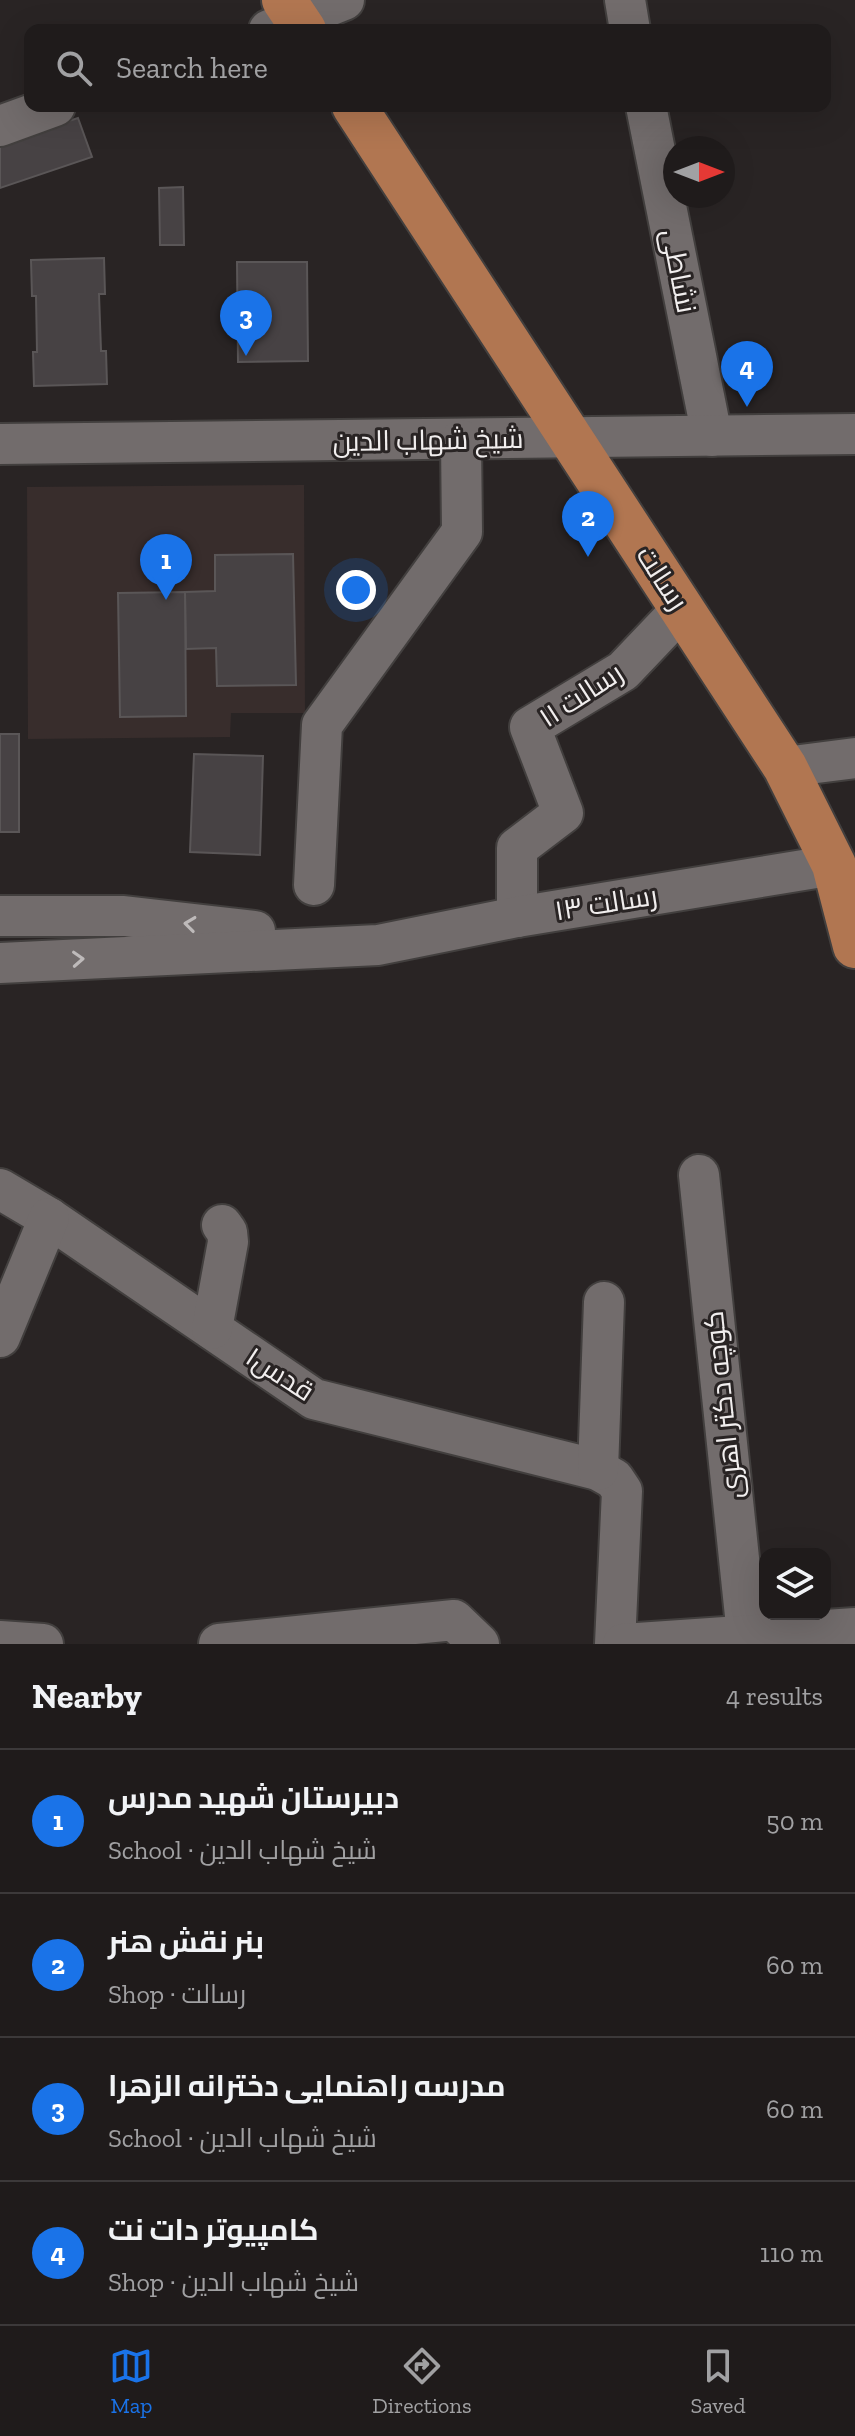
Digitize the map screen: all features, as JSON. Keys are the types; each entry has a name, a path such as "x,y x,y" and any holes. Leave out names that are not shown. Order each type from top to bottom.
{"main road":[{"name":"رسالت","path":"358,112 785,767 834,865 855,946"}],"street":[{"path":"288,20 344,0"},
{"path":"625,0 629,24"},
{"path":"0,126 38,112"},
{"name":"نشاطی","path":"647,112 712,436"},
{"name":"شیخ شهاب الدین","path":"0,444 855,434"},
{"path":"314,885 322,725 462,532 461,440"},
{"name":"رسالت ۱۱","path":"517,917 517,848 563,813 530,727 623,671 682,609"},
{"path":"785,767 855,758"},
{"name":"رسالت ۱۳","path":"0,963 378,945 517,917 834,865"},
{"name":"رسالت ۱۳","path":"0,916 124,916 378,945"},
{"name":"کوچه دکتر اهری","path":"699,1175 747,1635"},
{"name":"قدس۱","path":"0,1189 49,1218 314,1399 598,1470"},
{"path":"0,1337 49,1218"},
{"path":"212,1329 228,1242 222,1225"},
{"path":"604,1302 598,1470 614,1479 622,1491 615,1644"},
{"path":"219,1644 454,1620 479,1644"},
{"path":"623,1644 855,1628"}],"shaded area":[{"path":"304,485 305,713 231,713 230,737 28,739 27,487"}],"building":[{"path":"78,118 92,157 0,188 0,143"},
{"path":"183,187 184,245 160,245 159,188"},
{"path":"104,258 105,294 99,294 101,351 106,351 107,384 34,386 36,296 32,296 31,260"},
{"path":"237,262 307,262 308,361 238,362"},
{"path":"293,554 296,685 217,686 216,648 186,649 185,592 215,591 215,555"},
{"path":"185,592 186,716 120,717 118,593"},
{"path":"0,734 19,734 19,832 0,832"},
{"path":"194,754 263,756 260,855 190,852"}],"place":[{"name":"مدرسه راهنمایی دخترانه الزهرا","path":"246,356"},
{"name":"کامپیوتر دات نت","path":"747,407"},
{"name":"بنر نقش هنر","path":"588,557"},
{"name":"دبیرستان شهید مدرس","path":"166,600"}]}
